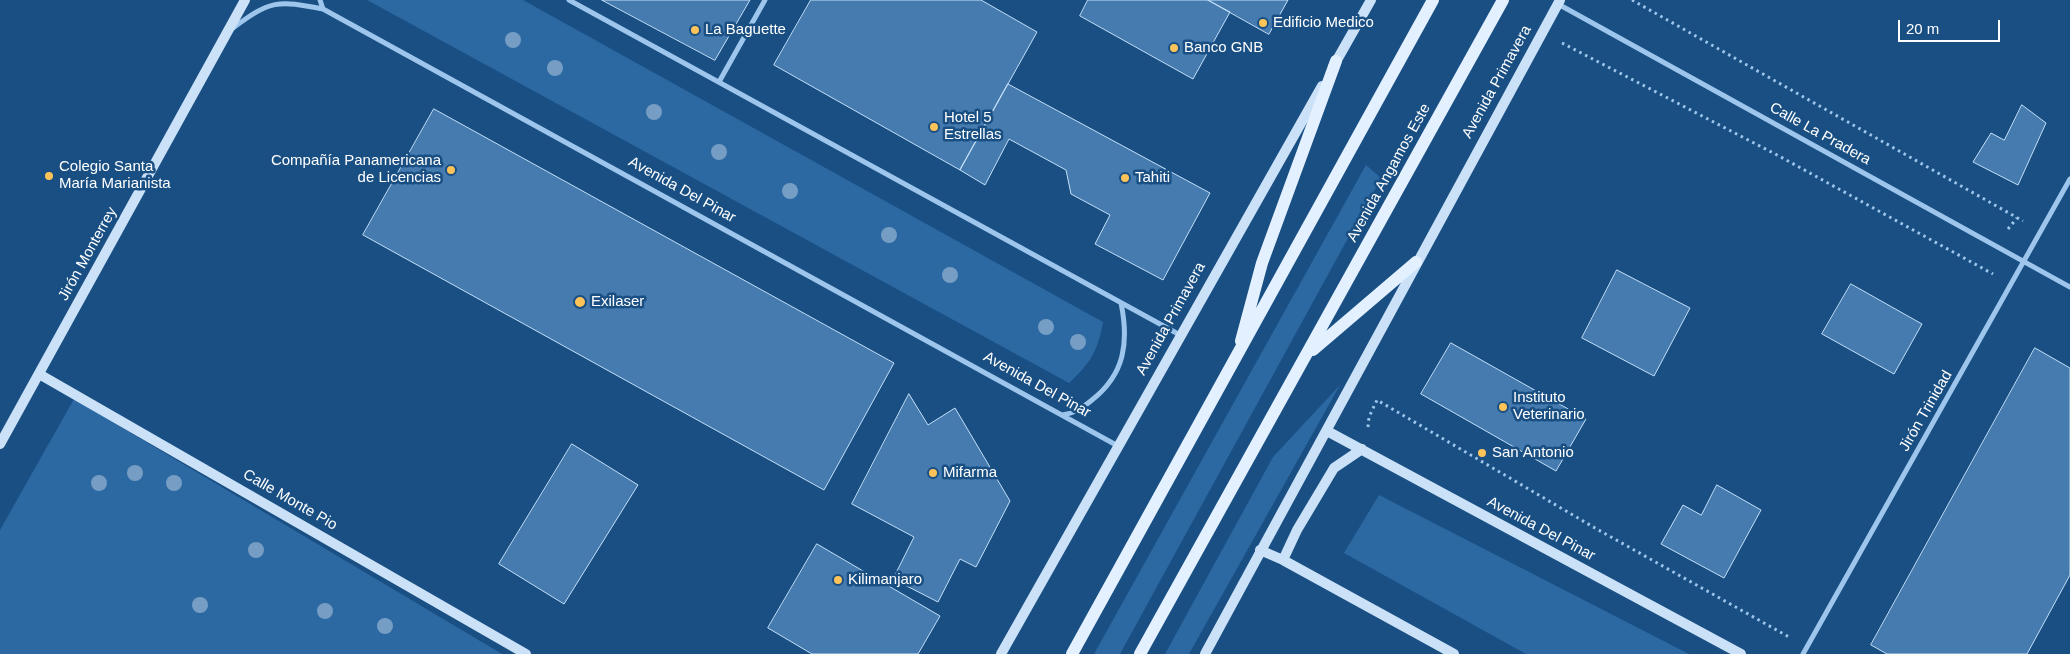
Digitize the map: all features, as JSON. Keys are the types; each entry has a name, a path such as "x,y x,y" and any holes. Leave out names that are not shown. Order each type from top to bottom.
{"main road":[{"path":"1072,654 1433,0"},
{"name":"Avenida Angamos Este","path":"1305,356 1502,3"},
{"path":"1234,363 1262,264 1336,61"},
{"path":"1140,654 1305,356 1416,262"}],"street":[{"name":"Jirón Monterrey","path":"0,444 244,0"},
{"name":"Avenida Del Pinar","path":"228,31 258,10 277,1 294,0 323,9 1119,446"},
{"path":"320,0 323,9"},
{"path":"569,0 1180,335"},
{"path":"719,82 765,0"},
{"name":"Avenida Primavera","path":"1001,654 1370,0"},
{"name":"Avenida Primavera","path":"1205,654 1260,550 1327,431 1416,262 1559,2"},
{"name":"Calle La Pradera","path":"1559,2 2070,287"},
{"name":"Jirón Trinidad","path":"1803,654 2070,179"},
{"path":"1062,415 1075,414 1102,392 1116,372 1124,350 1126,326 1121,303"},
{"name":"Calle Monte Pio","path":"39,374 526,654"},
{"name":"Avenida Del Pinar","path":"1327,431 1741,654"},
{"path":"1283,560 1297,530 1334,468 1364,450"},
{"path":"1260,550 1283,560 1454,654"}],"path":[{"path":"1632,0 2041,231"},
{"path":"1542,33 1778,156 2012,285"},
{"path":"1364,450 1370,417 1377,400 1595,528 1806,646"}],"shaded area":[{"path":"367,0 523,0 1103,322 1096,349 1088,363 1069,383"},
{"path":"1366,165 1381,178 1120,654 1094,654"},
{"path":"1340,385 1189,654 1165,654 1273,457"},
{"path":"74,399 502,654 0,654 0,530"},
{"path":"1379,495 1689,654 1526,654 1344,553"}],"building":[{"name":"La Baguette","path":"602,0 750,0 715,60"},
{"name":"Hotel 5 Estrellas","path":"811,0 981,0 1037,32 960,170 774,65"},
{"name":"Banco GNB","path":"1088,0 1208,0 1230,12 1193,79 1080,16"},
{"name":"Edificio Medico","path":"1208,0 1288,0 1269,34"},
{"name":"Tahiti","path":"1008,84 1210,193 1163,280 1095,244 1110,215 1071,194 1066,170 1009,139 985,185 960,170"},
{"path":"2022,105 2046,123 2018,185 1973,162 1991,133 2004,140"},
{"path":"434,109 894,363 824,490 363,235"},
{"path":"1617,270 1690,308 1654,376 1582,338"},
{"path":"1851,284 1922,324 1894,374 1822,334"},
{"name":"Instituto Veterinario","path":"1451,343 1586,419 1556,471 1421,394"},
{"path":"2035,348 2070,368 2070,575 2027,654 1887,654 1871,645"},
{"path":"909,394 928,425 955,408 1010,501 976,567 960,559 938,602 893,579 914,537 852,504"},
{"path":"572,444 638,485 564,604 499,564"},
{"path":"1717,485 1761,510 1724,578 1661,544 1683,505 1701,515"},
{"name":"Kilimanjaro","path":"817,544 940,616 918,654 812,654 768,628"}],"place":[{"name":"Edificio Medico","path":"1263,23"},
{"name":"La Baguette","path":"695,30"},
{"name":"Banco GNB","path":"1174,48"},
{"name":"Hotel 5 Estrellas","path":"934,127"},
{"name":"Compañía Panamericana de Licencias","path":"451,170"},
{"name":"Colegio Santa María Marianista","path":"49,176"},
{"name":"Tahiti","path":"1125,178"},
{"name":"Exilaser","path":"580,302"},
{"name":"Instituto Veterinario","path":"1503,407"},
{"name":"San Antonio","path":"1482,453"},
{"name":"Mifarma","path":"933,473"},
{"name":"Kilimanjaro","path":"838,580"}]}
